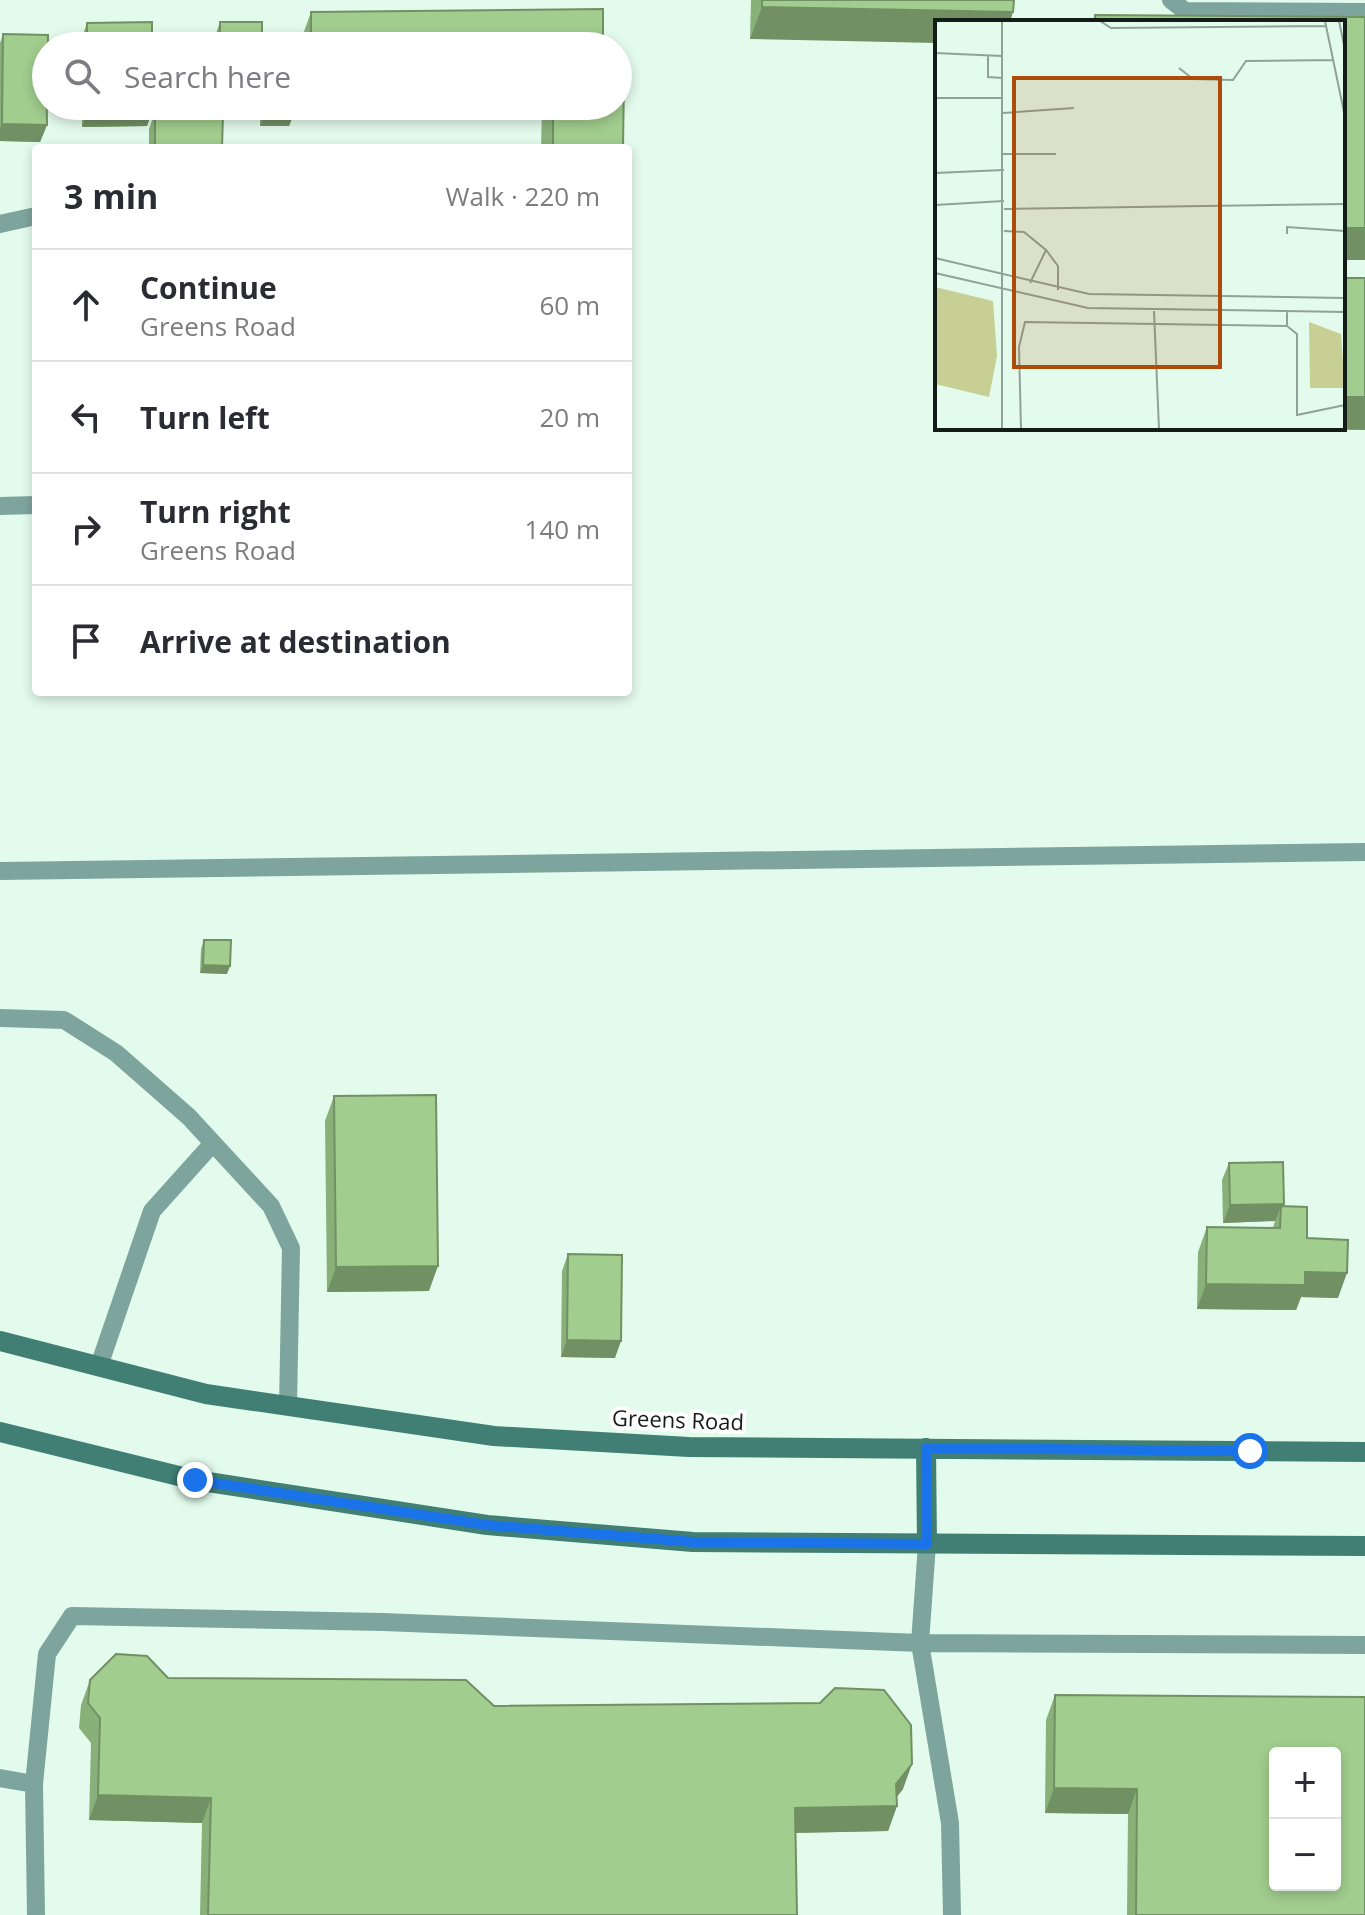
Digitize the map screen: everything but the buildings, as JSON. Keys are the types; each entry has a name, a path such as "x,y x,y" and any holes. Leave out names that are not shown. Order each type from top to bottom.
{"main road":[{"name":"Greens Road","path":"0,1341 206,1394 494,1436 689,1447 1365,1452"},
{"path":"0,1432 195,1480 487,1525 693,1542 1365,1546"},
{"path":"926,1448 927,1544"}],"lane":[{"path":"1171,0 1185,11 1365,12"},
{"path":"0,224 32,217"},
{"path":"0,506 32,505"},
{"path":"0,871 1365,852"},
{"path":"0,1018 64,1020 116,1053 189,1117 271,1206 291,1248 288,1406"},
{"path":"99,1366 152,1211 213,1143"},
{"path":"927,1544 920,1643 950,1823 952,1915"},
{"path":"36,1915 34,1784 47,1654 72,1616 383,1622 920,1643 1365,1645"},
{"path":"0,1778 34,1784"}],"route":[{"path":"195,1480 487,1525 693,1542 927,1544 926,1448 1250,1451"}]}
